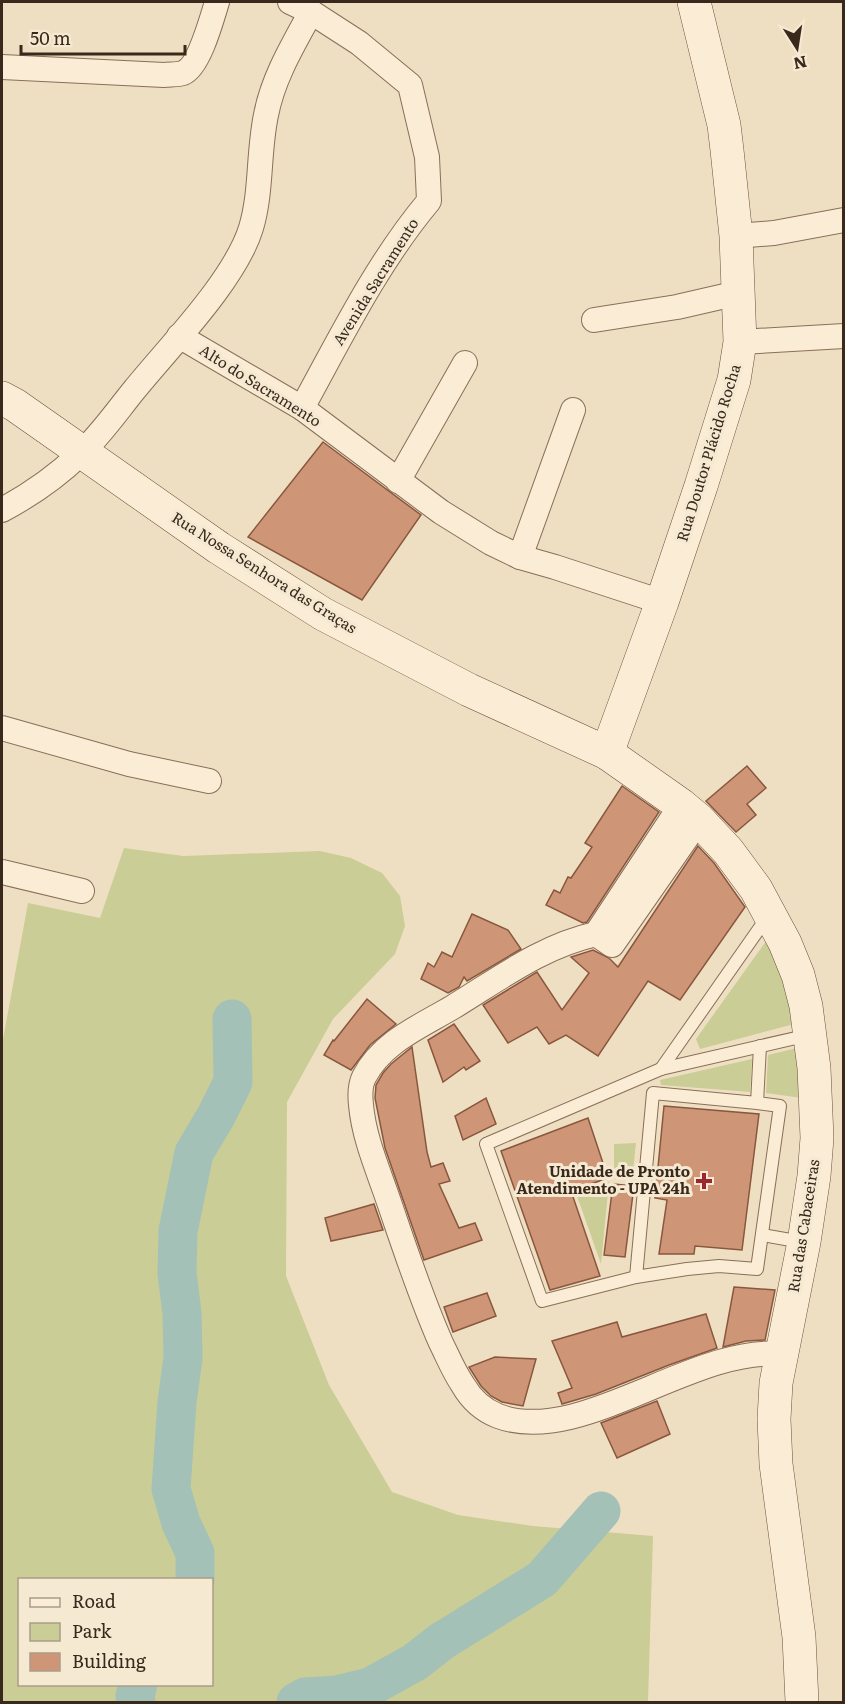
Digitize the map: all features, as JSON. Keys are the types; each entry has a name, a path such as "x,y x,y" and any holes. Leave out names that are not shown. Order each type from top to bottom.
{"street":[{"path":"2,67 164,75 184,73 193,66 217,2"},
{"name":"Rua Doutor Plácido Rocha","path":"607,753 663,602 731,390 740,342 736,236 724,125 694,2"},
{"path":"2,510 44,484 81,453 207,301 245,242 255,210 262,139 271,93 301,7"},
{"name":"Avenida Sacramento","path":"301,7 359,43 410,85 428,157 429,201 404,231 351,318 302,408"},
{"path":"736,236 843,220"},
{"path":"594,320 677,307 738,292"},
{"name":"Alto do Sacramento","path":"179,336 302,408 466,529 520,557 663,602"},
{"path":"740,342 843,336"},
{"path":"398,481 465,363"},
{"name":"Rua Nossa Senhora das Graças","path":"2,398 219,549 323,614 469,690 607,753"},
{"path":"520,557 573,410"},
{"path":"2,728 129,764 209,781"},
{"name":"Rua das Cabaceiras","path":"607,753 690,813 743,870 770,912 798,975 814,1068 816,1138 814,1176 804,1242 776,1383 774,1419 776,1464 799,1637 802,1702"},
{"path":"690,813 596,934 562,944 538,955 419,1025 398,1040 363,1078 360,1091 361,1106 374,1161 422,1300 454,1372 475,1401 499,1416 531,1422 580,1414 711,1365 756,1353 781,1354"},
{"path":"2,872 82,891"}],"lane":[{"path":"661,1069 770,912"},
{"path":"636,1277 652,1092 780,1106 757,1269 719,1266 636,1277 542,1301 486,1144 661,1069 810,1035"},
{"path":"757,1103 760,1046"},
{"path":"762,1234 804,1242"}],"green space":[{"path":"124,848 183,856 320,851 351,858 382,873 400,896 405,926 395,954 333,1019 287,1102 286,1276 329,1385 392,1492 458,1515 533,1526 653,1536 648,1702 2,1702 2,1045 28,903 100,918"},
{"path":"769,937 798,1023 700,1049 696,1039"},
{"path":"801,1047 802,1098 766,1093 768,1055"},
{"path":"752,1059 750,1092 661,1085 660,1080"},
{"path":"636,1143 632,1180 614,1178 614,1144"},
{"path":"609,1182 601,1264 576,1193"}],"building":[{"path":"323,442 421,515 362,600 248,537"},
{"path":"747,766 766,788 747,804 756,815 736,832 706,801"},
{"path":"622,786 659,812 587,922 583,923 546,905 554,890 560,893 568,877 571,878 592,847 585,843"},
{"path":"698,846 714,863 745,907 680,1000 648,981 598,1056 566,1035 549,1044 537,1027 508,1043 483,1005 537,972 562,1010 589,973 571,957 593,950 609,958 618,967"},
{"path":"472,914 508,930 521,949 467,981 464,977 459,987 448,993 421,979 428,963 434,967 442,952 452,957"},
{"path":"367,999 396,1024 370,1045 351,1070 324,1055 333,1040"},
{"path":"454,1024 480,1061 466,1070 464,1067 443,1082 428,1040"},
{"path":"412,1047 431,1167 443,1163 450,1181 439,1184 459,1228 475,1223 482,1240 424,1260 385,1148 375,1098 376,1085 383,1073"},
{"path":"486,1098 496,1124 463,1140 455,1116"},
{"path":"664,1106 759,1114 742,1250 695,1246 694,1254 659,1254 667,1200 655,1198"},
{"path":"588,1118 608,1178 571,1191 600,1276 550,1290 501,1151"},
{"path":"613,1184 634,1186 625,1257 604,1255"},
{"path":"374,1204 383,1230 331,1241 325,1218"},
{"path":"734,1287 775,1290 765,1340 746,1341 723,1347"},
{"path":"487,1293 496,1316 453,1332 444,1307"},
{"path":"706,1314 717,1348 596,1394 562,1404 558,1393 572,1388 552,1341 617,1322 622,1337"},
{"path":"495,1357 536,1359 523,1406 502,1402 491,1396 481,1386 469,1367"},
{"path":"657,1401 670,1434 617,1458 601,1423"}],"waterway":[{"path":"195,1578 195,1553 181,1523 171,1489 177,1402 183,1358 182,1313 177,1273 178,1231 194,1153 233,1082 232,1019"},
{"path":"296,1702 305,1697 337,1695 370,1687 415,1662 442,1641 542,1579 601,1511"},
{"path":"136,1702 138,1686"}],"place":[{"name":"Unidade de Pronto Atendimento - UPA 24h","path":"704,1181"}]}
